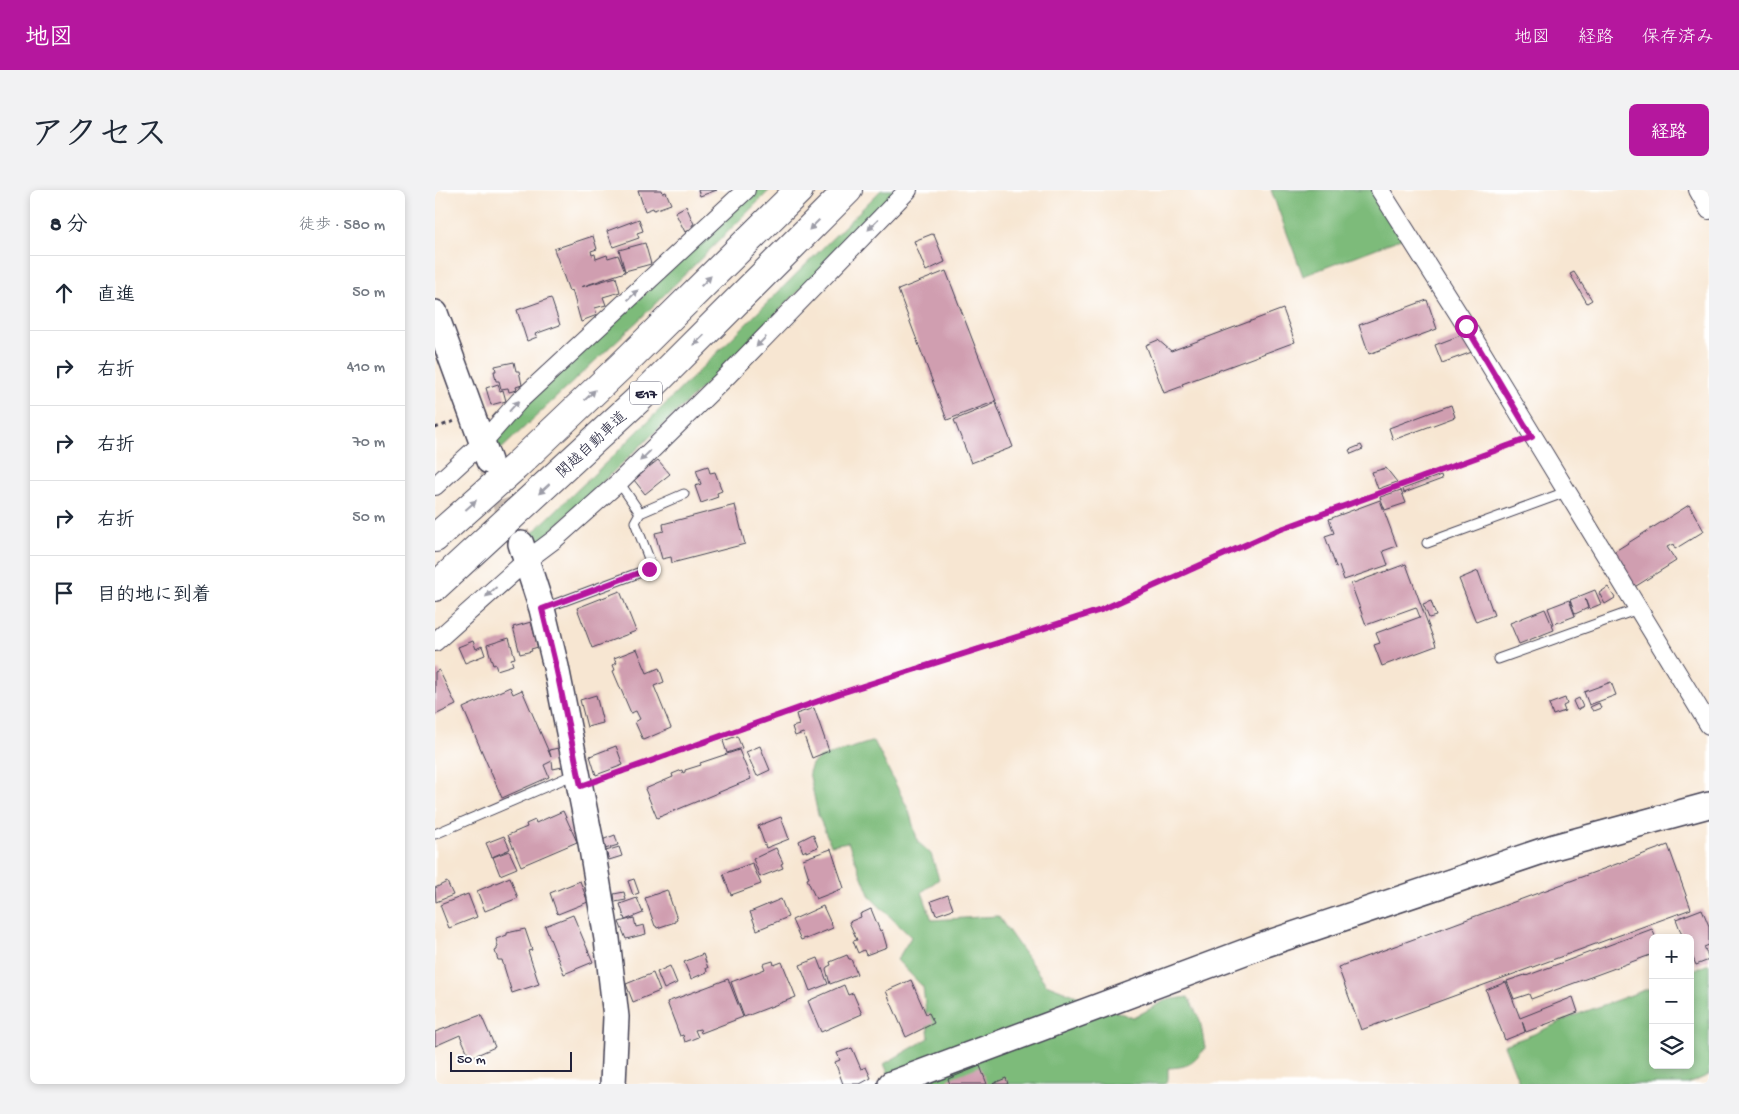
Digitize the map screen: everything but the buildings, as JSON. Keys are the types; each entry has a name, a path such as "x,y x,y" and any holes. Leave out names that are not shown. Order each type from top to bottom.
{"highway":[{"name":"E17","path":"435,538 516,466 606,380 799,190"},
{"name":"関越自動車道","path":"435,587 642,396 848,190"}],"street":[{"path":"435,486 485,452 519,401 746,190"},
{"path":"435,642 524,552 555,539 619,482 729,374 908,190"},
{"path":"1380,190 1466,326 1709,725"},
{"path":"1698,190 1709,210"},
{"path":"435,312 485,452"},
{"path":"524,552 542,609 556,667 580,779 607,939 616,1017 613,1084"},
{"path":"891,1084 1275,940 1554,847 1709,805"}],"lane":[{"path":"619,482 640,513"},
{"path":"1427,543 1566,492"},
{"path":"542,609 649,569 651,564 635,522 640,513 684,494"},
{"path":"1498,659 1638,609"},
{"path":"435,834 580,779"}],"path":[{"path":"580,779 1101,610 1276,531 1532,437"}],"green space":[{"path":"755,190 770,190 645,314 497,453 495,440 503,427"},
{"path":"881,190 898,190 728,363 536,545 528,537 613,456"},
{"path":"1271,190 1372,190 1403,238 1303,276"},
{"path":"874,741 909,811 918,842 931,854 939,879 922,892 932,920 998,916 1046,984 1133,1018 1166,1000 1188,997 1200,1020 1205,1048 1197,1058 1190,1064 1168,1068 1168,1079 1164,1084 893,1084 884,1064 929,1038 923,987 897,960 911,937 870,897 848,842 831,845 818,815 809,772 812,764 819,758"},
{"path":"1709,964 1709,1075 1688,1084 1520,1084 1504,1045 1573,1016 1649,988 1649,1069 1694,1069 1694,970"}],"tunnel":[{"path":"490,465 521,544"}],"route":[{"path":"649,569 542,609 581,786 841,693 1101,610 1276,531 1532,437 1466,326"}]}
